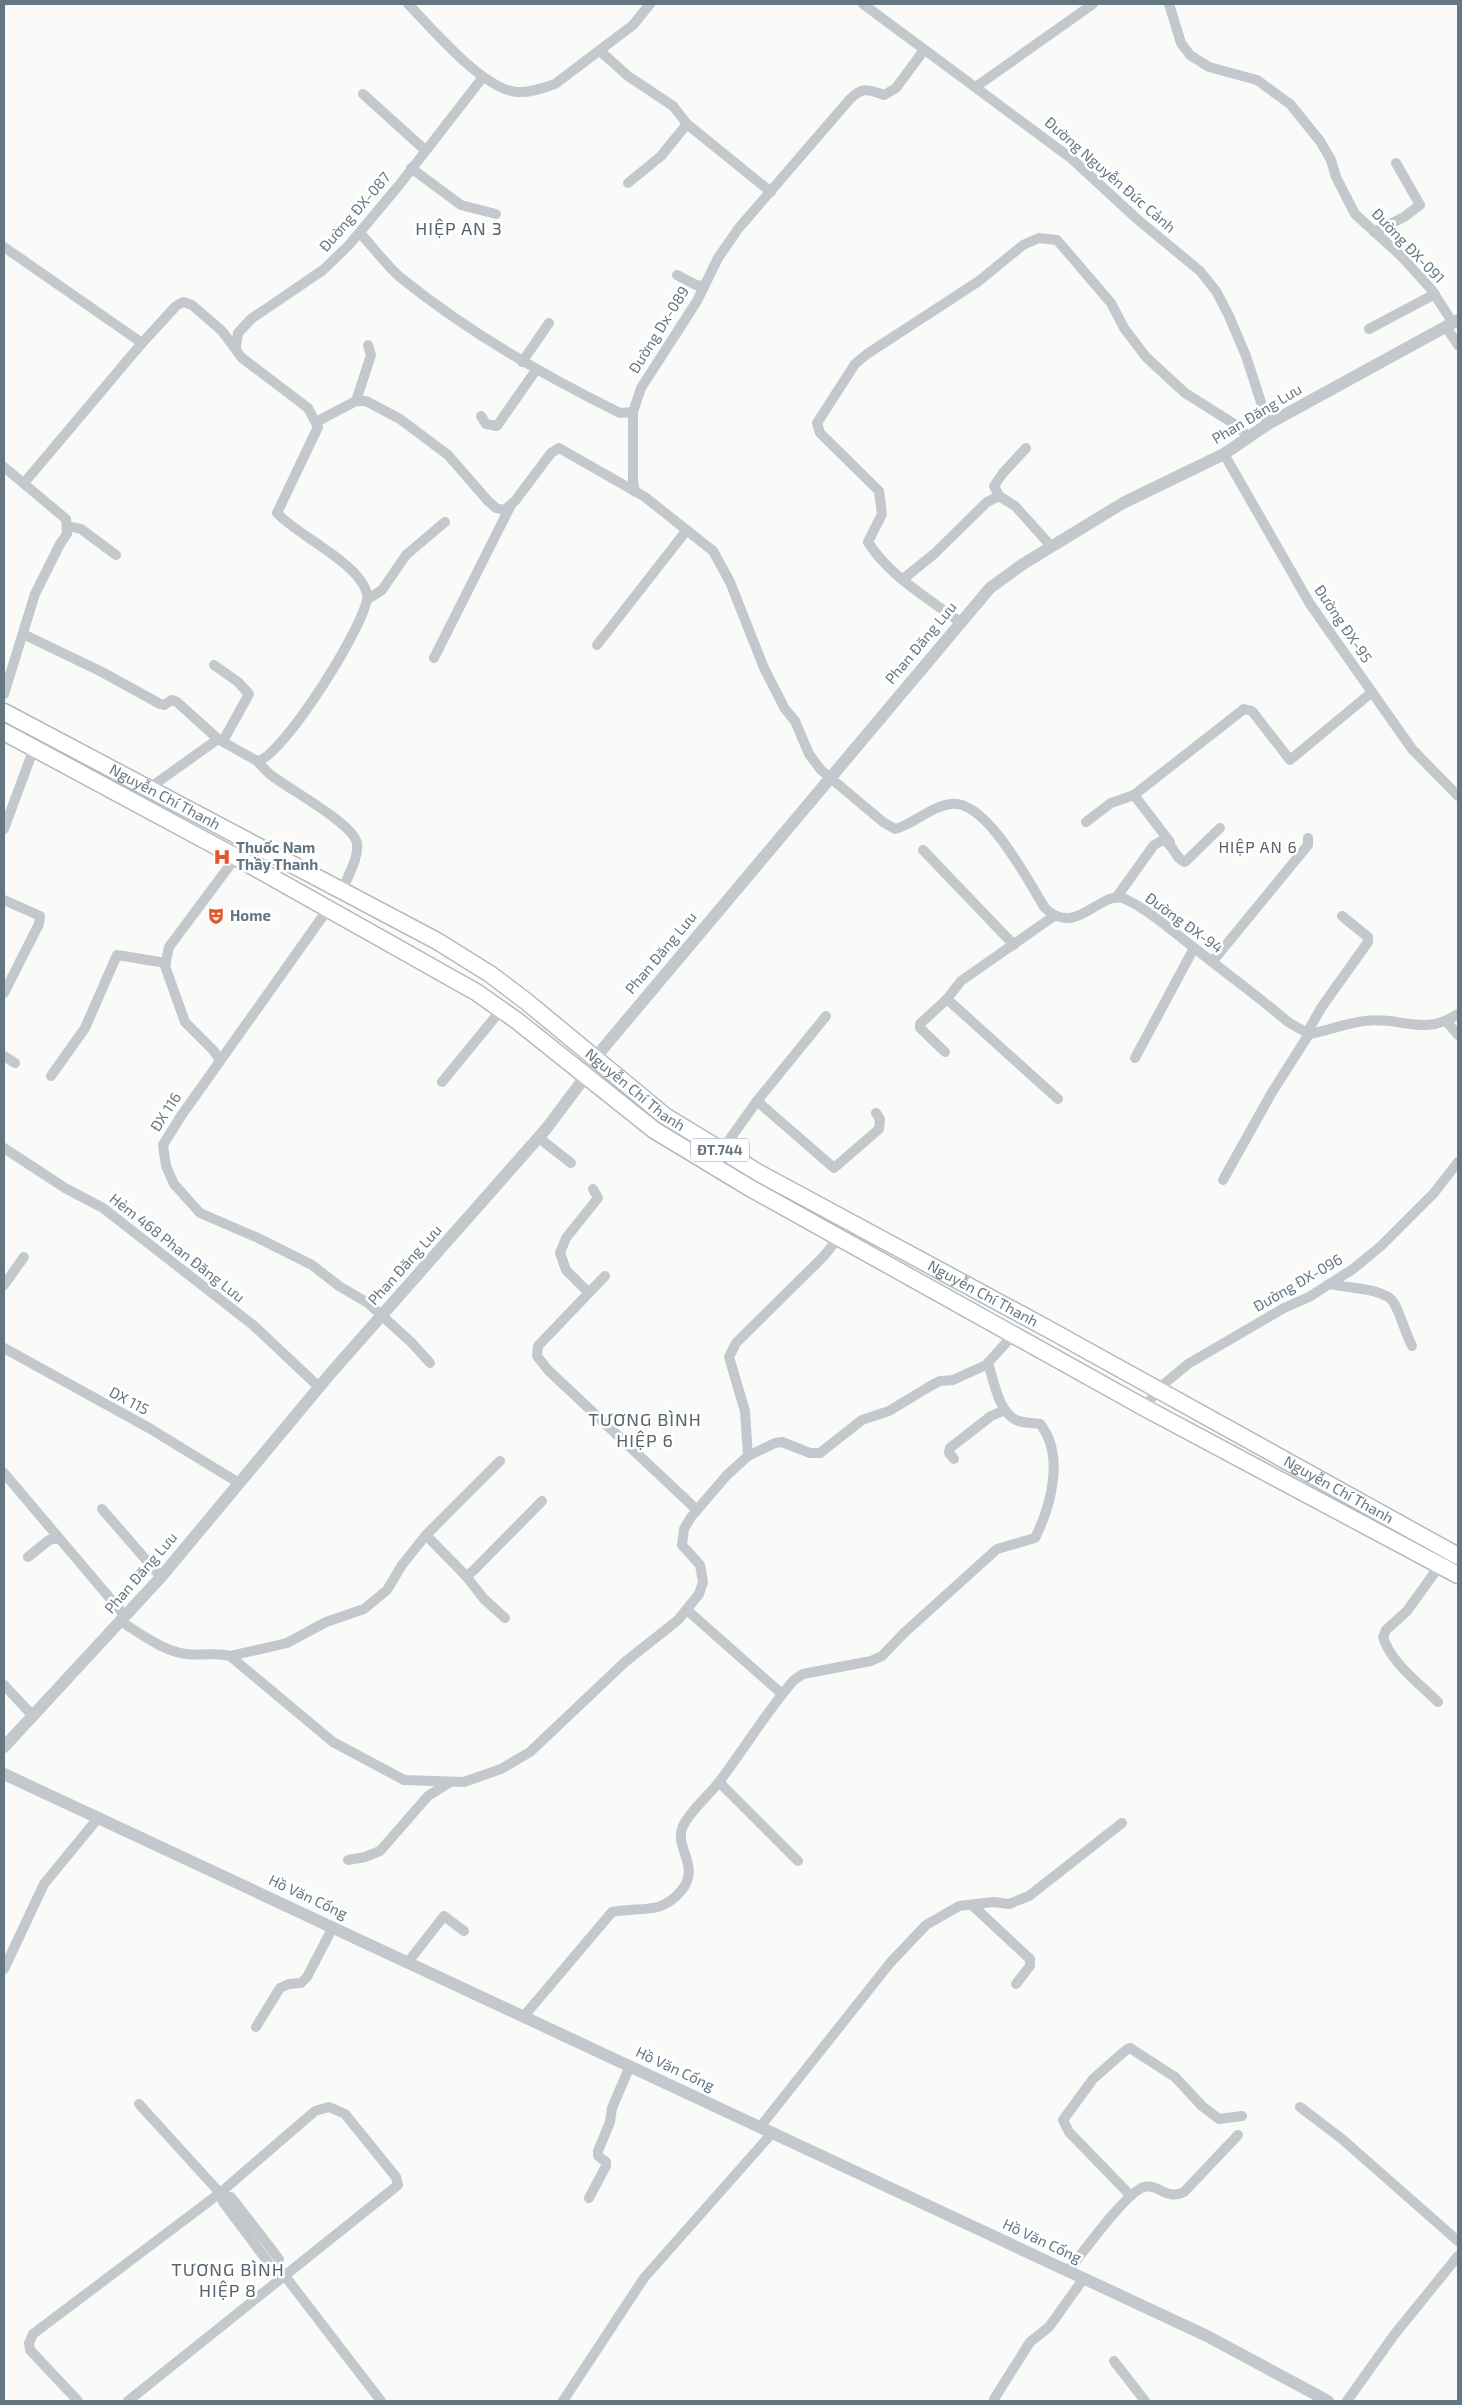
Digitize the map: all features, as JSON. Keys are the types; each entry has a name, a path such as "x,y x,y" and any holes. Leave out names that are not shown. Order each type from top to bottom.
{"main road":[{"name":"Nguyễn Chí Thanh","path":"4,712 437,941 490,974 665,1116 848,1221 1158,1389 1458,1556"},
{"name":"Nguyễn Chí Thanh","path":"4,732 236,857 434,968 501,1010 654,1130 750,1188 1145,1408 1458,1575"},
{"path":"139,806 148,789"},
{"path":"838,1238 848,1221"}],"street":[{"path":"408,4 483,77 505,89 518,92 540,89 554,84 633,25 650,4"},
{"name":"Đường Nguyễn Đức Cảnh","path":"863,4 924,50 977,86 1072,159 1137,219 1200,271 1216,291 1229,316 1246,356 1268,424"},
{"path":"977,86 1093,4"},
{"name":"Đường ĐX-091","path":"1169,4 1181,42 1190,55 1209,67 1257,80 1290,104 1324,147 1356,214 1400,255 1435,294 1453,323 1458,345"},
{"name":"Đường Dx-089","path":"635,492 633,481 632,412 641,388 697,301 718,258 738,229 858,91 868,90 884,95 889,93 896,88 924,50"},
{"path":"600,51 628,76 673,106 687,124 770,192"},
{"name":"Đường ĐX-087","path":"236,347 238,333 251,319 323,270 360,233 483,77"},
{"path":"363,94 425,150"},
{"path":"628,183 661,156 687,124"},
{"path":"1374,232 1404,217 1420,205 1396,163"},
{"path":"411,168 461,205 496,214"},
{"path":"360,233 400,277 448,314 536,370 620,413 632,412"},
{"path":"960,622 890,570 868,542 882,514 878,491 820,433 817,423 855,364 924,316 979,281 1023,245 1039,238 1057,240 1111,303 1124,328 1146,356 1185,392 1236,425 1249,437"},
{"path":"4,247 142,343"},
{"path":"677,275 696,285 704,286"},
{"path":"1369,330 1435,294"},
{"path":"24,483 159,323 184,302 192,305 222,331 246,362 308,408 318,427 277,513 354,573 366,591 368,600 361,621 316,695 280,745 270,756 257,761"},
{"path":"522,362 549,323"},
{"name":"Phan Đăng Lưu","path":"4,1747 161,1576 382,1315 539,1138 585,1077 595,1058 990,588 1023,564 1122,503 1224,454 1268,424 1453,323"},
{"path":"356,401 371,355 368,345"},
{"path":"481,416 486,424 497,426 536,370"},
{"path":"316,422 356,401 366,401 400,419 448,455 496,508 504,510 512,504"},
{"path":"434,658 512,504 551,453 559,448 635,492 713,551 720,560 730,582 764,668 785,709 795,722 809,754 829,778 883,822 895,829 907,826 949,804 964,804 984,819 1007,846 1045,908 1054,916 1061,918 1073,917 1096,908 1112,898 1116,898 1154,845 1163,840 1170,842"},
{"path":"1026,448 994,486 999,496 1015,506 1051,546"},
{"name":"Đường ĐX-95","path":"1224,454 1310,604 1412,749 1458,796"},
{"path":"4,467 66,519 68,526 67,534 40,583 4,694"},
{"path":"903,579 934,554 987,502 999,496"},
{"path":"368,600 382,590 406,554 445,522"},
{"path":"68,526 81,529 116,554"},
{"path":"597,645 686,531"},
{"path":"23,634 102,672 160,704 164,705 172,700 177,702 221,740 257,761 271,775 324,810 352,833 357,841 357,850 342,891"},
{"path":"148,789 221,740 248,694 238,682 214,665"},
{"path":"1086,822 1111,803 1134,795 1244,709 1252,711 1290,760 1371,693"},
{"path":"4,829 34,748"},
{"path":"1450,788 1458,781"},
{"path":"1134,795 1170,842 1181,860 1185,862 1220,828"},
{"path":"1212,962 1308,845 1308,838"},
{"path":"923,850 1014,945"},
{"path":"220,1061 214,1051 185,1022 165,966 169,947 236,857"},
{"name":"Đường ĐX-94","path":"1116,898 1124,898 1154,917 1288,1022 1308,1034"},
{"path":"4,900 40,916 39,924 4,992"},
{"name":"ĐX 116","path":"328,908 181,1116 163,1145 166,1166 174,1184 200,1213 258,1238 312,1265 382,1315 430,1363"},
{"path":"945,1052 920,1028 920,1024 947,999 961,981 1054,916"},
{"path":"1223,1180 1271,1094 1308,1034 1321,1008 1368,942 1368,937 1342,916"},
{"path":"1135,1058 1194,948"},
{"path":"51,1076 85,1028 117,955 166,963"},
{"path":"947,999 1058,1099"},
{"path":"442,1082 501,1010"},
{"path":"1308,1034 1331,1031 1365,1020 1415,1026 1437,1025 1447,1022 1458,1014"},
{"path":"722,1150 757,1101 826,1016"},
{"path":"1447,1022 1458,1035"},
{"path":"4,1056 15,1063"},
{"path":"757,1101 834,1168 879,1129 880,1119 876,1113"},
{"path":"539,1138 571,1163"},
{"name":"Hẻm 468 Phan Đăng Lưu","path":"4,1148 65,1188 103,1208 253,1325 320,1387"},
{"name":"Đường ĐX-096","path":"1145,1408 1158,1389 1188,1364 1354,1269 1455,1177 1458,1162"},
{"path":"588,1292 566,1270 560,1253 566,1238 598,1198 593,1189"},
{"path":"748,1456 745,1411 729,1357 736,1343 824,1256 838,1238"},
{"path":"4,1285 24,1257"},
{"path":"604,1276 538,1346 537,1356 548,1370 697,1510"},
{"path":"1329,1284 1348,1289 1378,1290 1394,1301 1412,1346"},
{"path":"4,1473 29,1500 58,1538 66,1543 123,1618 161,1645 186,1654 222,1653 230,1656 333,1742 404,1780 464,1782 501,1769 530,1752 625,1662 678,1620 687,1610 699,1594 703,1582 700,1565 682,1545 684,1529 697,1510 727,1475 748,1456 775,1443 782,1442 810,1453 820,1453 862,1420 889,1411 940,1381 953,1380 988,1363 1014,1334"},
{"name":"DX 115","path":"4,1348 149,1428 239,1483"},
{"path":"524,2016 612,1912 662,1907 680,1892 688,1882 690,1875 690,1866 682,1840 683,1826 719,1782 794,1680 803,1674 870,1661 882,1656 904,1633 997,1549 1035,1538 1041,1526 1054,1476 1053,1459 1046,1432 1040,1424 1018,1422 1008,1415 988,1363"},
{"path":"954,1459 949,1453 950,1448 991,1416 1005,1410"},
{"path":"230,1656 287,1643 326,1622 364,1609 387,1590 402,1565 426,1535 500,1461"},
{"path":"466,1576 542,1501"},
{"path":"102,1509 161,1576"},
{"path":"426,1535 466,1576 484,1599 505,1618"},
{"path":"28,1558 49,1540 58,1538"},
{"path":"1438,1702 1400,1664 1390,1652 1383,1637 1386,1630 1407,1611 1440,1565"},
{"path":"687,1610 782,1694"},
{"path":"4,1685 33,1716"},
{"name":"Hồ Văn Cống","path":"4,1774 1207,2336 1328,2401"},
{"path":"348,1860 365,1857 380,1851 428,1796 451,1782"},
{"path":"719,1782 798,1861"},
{"path":"4,1969 44,1884 99,1818"},
{"path":"760,2126 890,1963 926,1925 959,1906 993,1902 1009,1904 1029,1896 1122,1823"},
{"path":"972,1905 1030,1960 1030,1966 1016,1984"},
{"path":"408,1962 444,1916 464,1931"},
{"path":"256,2027 280,1988 300,1983 307,1977 333,1927"},
{"path":"1131,2196 1069,2132 1063,2120 1093,2080 1126,2050 1130,2048 1175,2076 1202,2106 1219,2118 1242,2116"},
{"path":"589,2198 606,2166 604,2160 598,2156 598,2151 610,2122 612,2108 630,2066"},
{"path":"139,2104 222,2195 230,2197 279,2259 278,2267"},
{"path":"78,2401 30,2350 29,2343 33,2334 222,2195 315,2111 330,2107 345,2114 396,2177 398,2185 128,2401"},
{"path":"1300,2107 1342,2139 1458,2241"},
{"path":"563,2401 644,2278 772,2132"},
{"path":"1068,2271 1131,2196 1141,2188 1149,2186 1168,2195 1176,2196 1184,2192 1238,2134"},
{"path":"222,2195 223,2202 249,2238 271,2266 278,2267 381,2401"},
{"path":"249,2238 257,2231"},
{"path":"1347,2401 1394,2335 1458,2256"},
{"path":"994,2399 1030,2342 1049,2326 1084,2278"},
{"path":"1114,2361 1146,2401"}],"place":[{"name":"Thuốc Nam Thầy Thanh","path":"222,857"},
{"name":"Home","path":"216,916"}],"district":[{"name":"HIỆP AN 3","path":"459,229"},
{"name":"HIỆP AN 6","path":"1258,847"},
{"name":"TƯƠNG BÌNH HIỆP 6","path":"645,1430"},
{"name":"TƯƠNG BÌNH HIỆP 8","path":"228,2280"}]}
